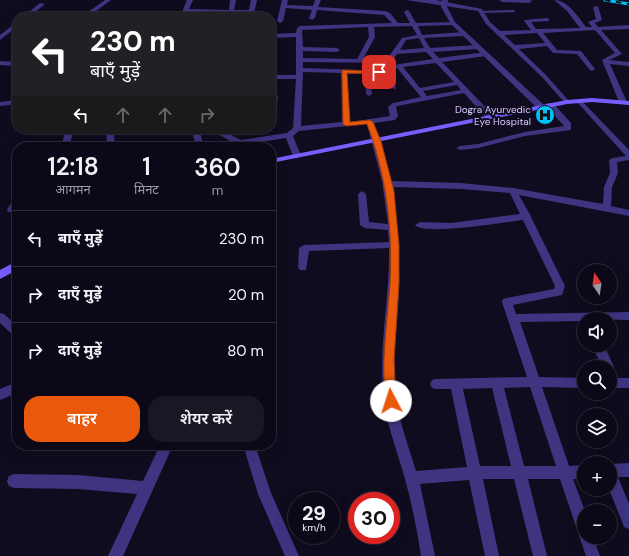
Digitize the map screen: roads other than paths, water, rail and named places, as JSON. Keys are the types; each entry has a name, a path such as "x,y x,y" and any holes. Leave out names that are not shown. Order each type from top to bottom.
{"main road":[{"path":"276,160 567,102 592,100 626,102"},
{"path":"0,275 12,268"}],"street":[{"path":"91,12 108,0"},
{"path":"99,12 115,0"},
{"path":"185,12 190,0"},
{"path":"231,12 233,0"},
{"path":"251,12 254,0"},
{"path":"312,18 318,0"},
{"path":"409,0 444,2 480,9 488,23 544,76 567,102"},
{"path":"502,0 529,1"},
{"path":"557,0 569,10 584,29"},
{"path":"444,2 446,12 453,23 541,107"},
{"path":"280,21 284,3 315,8 371,26 453,23"},
{"path":"32,12 42,4"},
{"path":"596,7 596,12 600,20 591,21 594,28 619,54 605,59 626,102"},
{"path":"407,12 428,50 490,117"},
{"path":"297,129 300,74 299,30 344,18 386,13 396,25"},
{"path":"547,20 528,21 556,53 579,52 592,69"},
{"path":"360,61 372,37 371,26"},
{"path":"498,33 629,27"},
{"path":"0,38 12,28"},
{"path":"394,88 390,67 394,52 406,38 464,34"},
{"path":"276,36 299,35"},
{"path":"515,48 549,44"},
{"path":"394,52 477,47"},
{"path":"300,49 338,50"},
{"path":"276,76 300,74 367,72 390,67 486,54"},
{"path":"300,60 360,61 390,67"},
{"path":"606,62 629,64"},
{"path":"0,63 12,64"},
{"path":"400,66 425,98"},
{"path":"344,72 346,124"},
{"path":"367,72 369,94"},
{"path":"419,90 458,83"},
{"path":"254,142 289,135 297,129 370,122 394,117 393,105 425,98 466,92"},
{"path":"579,101 629,155"},
{"path":"0,104 12,103"},
{"path":"460,148 478,146 525,134 568,128 568,125 550,105"},
{"path":"370,122 377,141 388,184 393,227 394,282 389,360 389,390 397,432 420,508 428,556"},
{"path":"222,134 237,142"},
{"path":"268,138 269,134"},
{"path":"289,135 297,156"},
{"path":"607,208 608,187 614,173 613,160 629,158"},
{"path":"388,184 461,186 513,191 629,213"},
{"path":"513,191 560,286 558,292 507,302 507,304 577,510"},
{"path":"362,194 365,225 393,227"},
{"path":"420,225 451,226 526,216"},
{"path":"303,267 304,248 394,245"},
{"path":"617,317 629,316"},
{"path":"0,317 12,328"},
{"path":"513,318 577,318"},
{"path":"436,384 534,382 577,383"},
{"path":"496,383 540,556"},
{"path":"617,383 629,383"},
{"path":"456,384 492,556"},
{"path":"0,395 12,389"},
{"path":"115,556 165,450"},
{"path":"251,450 265,494 292,556"},
{"path":"617,471 629,470"},
{"path":"412,478 474,473 577,472"},
{"path":"14,481 78,482 147,488"},
{"path":"617,490 629,522"},
{"path":"589,544 593,556"}],"lane":[{"path":"480,9 514,11"}],"railway":[{"path":"605,0 629,4"}],"place":[{"name":"Dogra Ayurvedic Eye Hospital","path":"545,115"}]}
